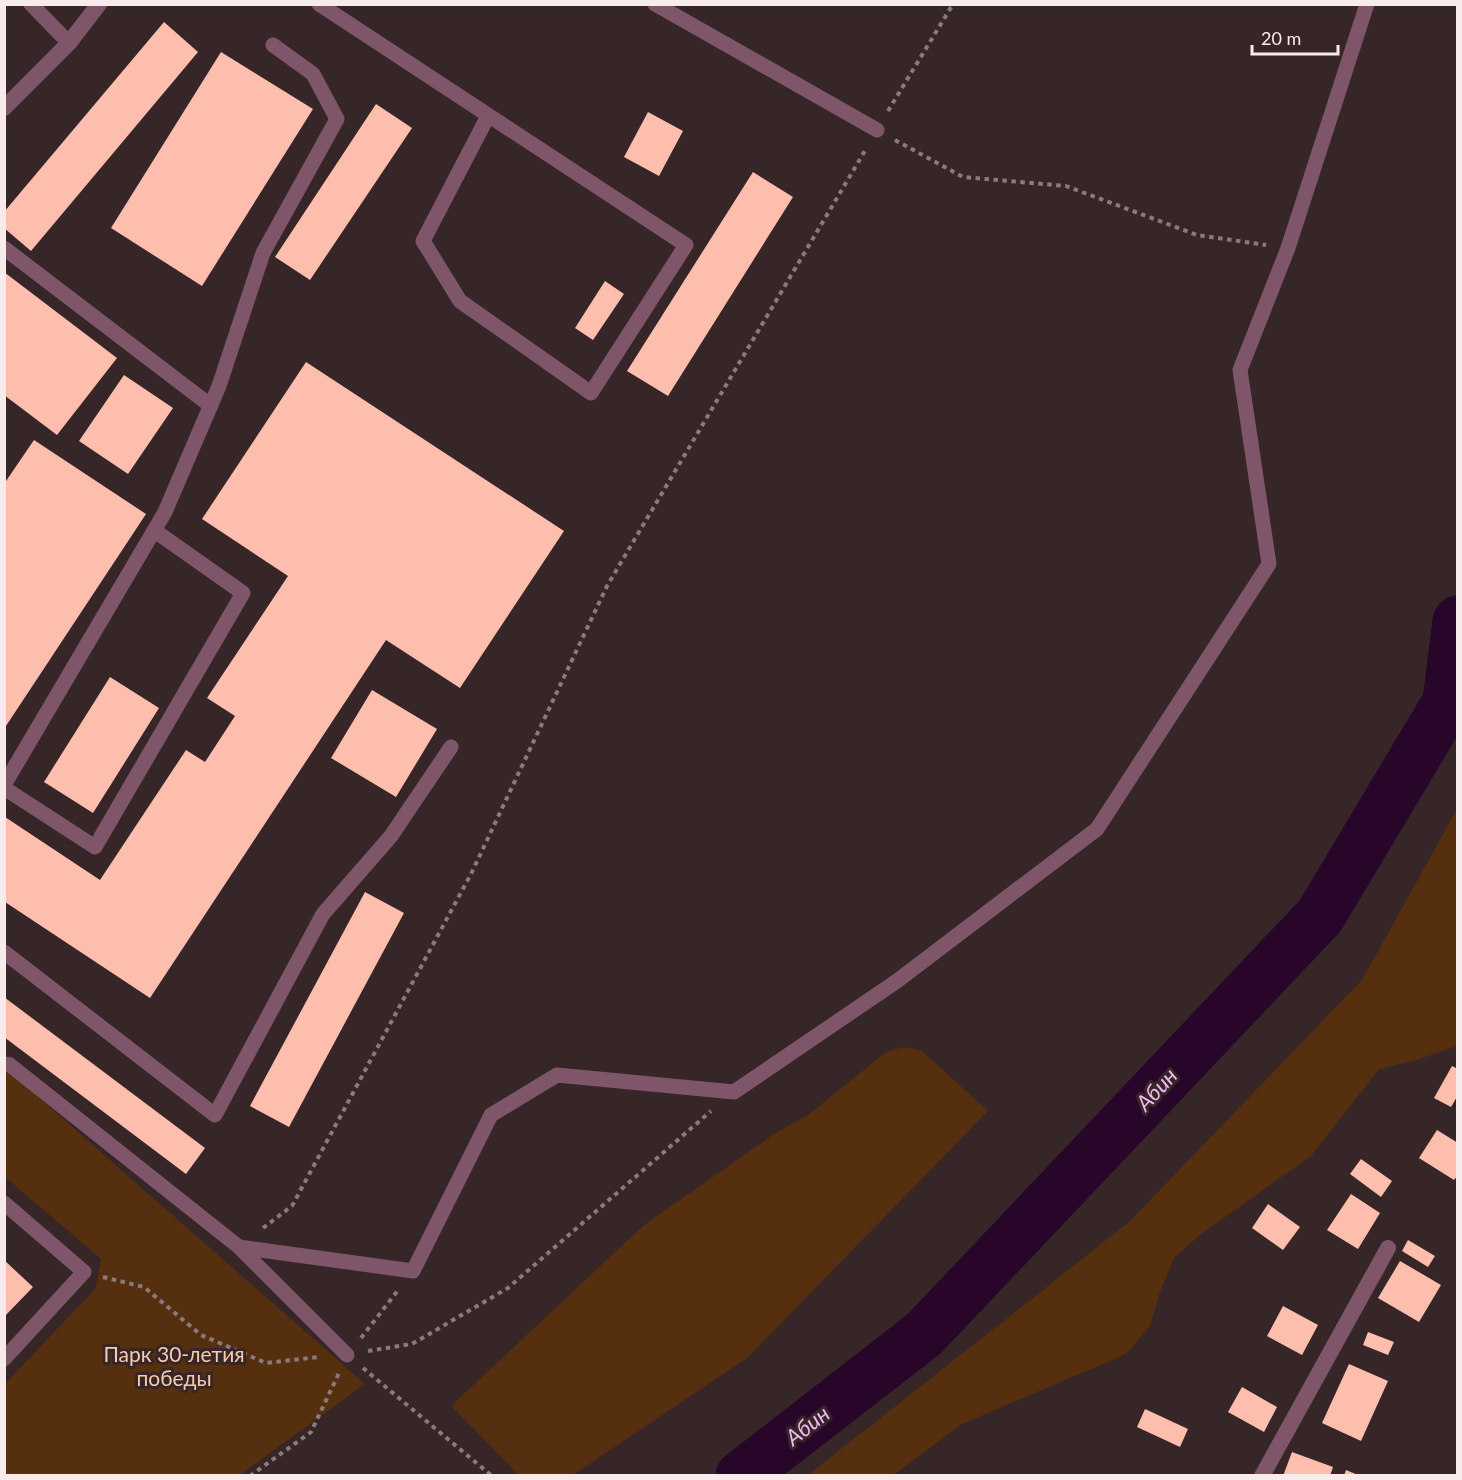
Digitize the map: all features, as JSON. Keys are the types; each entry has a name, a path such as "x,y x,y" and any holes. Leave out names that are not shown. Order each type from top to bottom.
{"street":[{"path":"4,108 69,43 99,4"},
{"path":"1262,1476 1388,1248"}],"lane":[{"path":"31,4 69,43"},
{"path":"319,4 686,245 591,393 460,301 423,241 488,116"},
{"path":"655,4 877,130"},
{"path":"238,1247 414,1271 491,1115 557,1075 734,1092 897,981 1097,829 1269,564 1240,370 1288,248 1367,4"},
{"path":"155,531 243,593 95,847 4,786 165,512 219,386 263,253 337,119 313,74 273,45"},
{"path":"4,248 211,406"},
{"path":"4,952 215,1115 323,914 391,836 451,747"},
{"path":"4,1064 10,1065 238,1247 347,1355"},
{"path":"4,1203 84,1272 4,1359"}],"path":[{"path":"238,1247 292,1206 471,874 607,586 953,4"},
{"path":"877,130 963,177 1065,186 1197,236 1288,248"},
{"path":"250,1476 311,1432 347,1355 414,1271"},
{"path":"347,1355 492,1476"}],"green space":[{"path":"1457,809 1457,1046 1417,1060 1379,1069 1311,1156 1201,1234 1174,1258 1160,1292 1150,1326 1126,1354 962,1424 894,1475 808,1475 1128,1223 1362,980"},
{"path":"904,1047 922,1051 988,1111 747,1358 573,1475 519,1475 451,1406 644,1225 774,1134 808,1115 886,1052"},
{"name":"Парк 30-летия победы","path":"5,1068 365,1384 238,1476 5,1475 4,1385 96,1288 101,1259 5,1177"}],"building":[{"path":"164,22 198,52 31,251 4,228 4,212"},
{"path":"221,52 313,109 202,286 111,228"},
{"path":"376,104 412,128 310,280 275,257"},
{"path":"648,112 683,131 659,176 624,157"},
{"path":"753,172 793,197 668,396 627,371"},
{"path":"4,272 117,358 57,435 4,395"},
{"path":"605,281 624,294 593,340 575,328"},
{"path":"306,362 564,531 460,688 386,640 150,998 5,902 5,817 100,880 186,750 205,762 235,716 207,698 288,576 202,519"},
{"path":"124,375 173,408 128,474 79,441"},
{"path":"34,440 146,514 4,729 4,484"},
{"path":"110,677 159,708 93,813 44,782"},
{"path":"372,690 437,729 396,797 331,758"},
{"path":"365,892 404,913 289,1127 250,1106"},
{"path":"4,997 205,1148 186,1174 4,1037"},
{"path":"1452,1066 1458,1069 1458,1095 1451,1107 1434,1098"},
{"path":"1437,1130 1458,1143 1458,1175 1454,1180 1419,1158"},
{"path":"1361,1159 1392,1181 1381,1197 1350,1174"},
{"path":"1351,1194 1380,1213 1358,1249 1327,1230"},
{"path":"1268,1204 1300,1227 1283,1250 1252,1228"},
{"path":"1408,1240 1435,1256 1428,1267 1402,1251"},
{"path":"4,1260 33,1287 4,1317"},
{"path":"1400,1261 1441,1285 1419,1322 1378,1298"},
{"path":"1283,1306 1318,1325 1302,1355 1267,1336"},
{"path":"1368,1332 1394,1342 1388,1355 1363,1345"},
{"path":"1349,1364 1388,1381 1361,1441 1322,1423"},
{"path":"1242,1387 1277,1407 1264,1432 1228,1412"},
{"path":"1145,1409 1188,1429 1180,1447 1137,1427"},
{"path":"1292,1452 1333,1467 1330,1476 1283,1476"},
{"path":"1346,1470 1358,1475 1358,1476 1344,1476"}],"waterway":[{"name":"Абин","path":"741,1476 924,1334 1320,916 1448,702 1458,621"}]}
